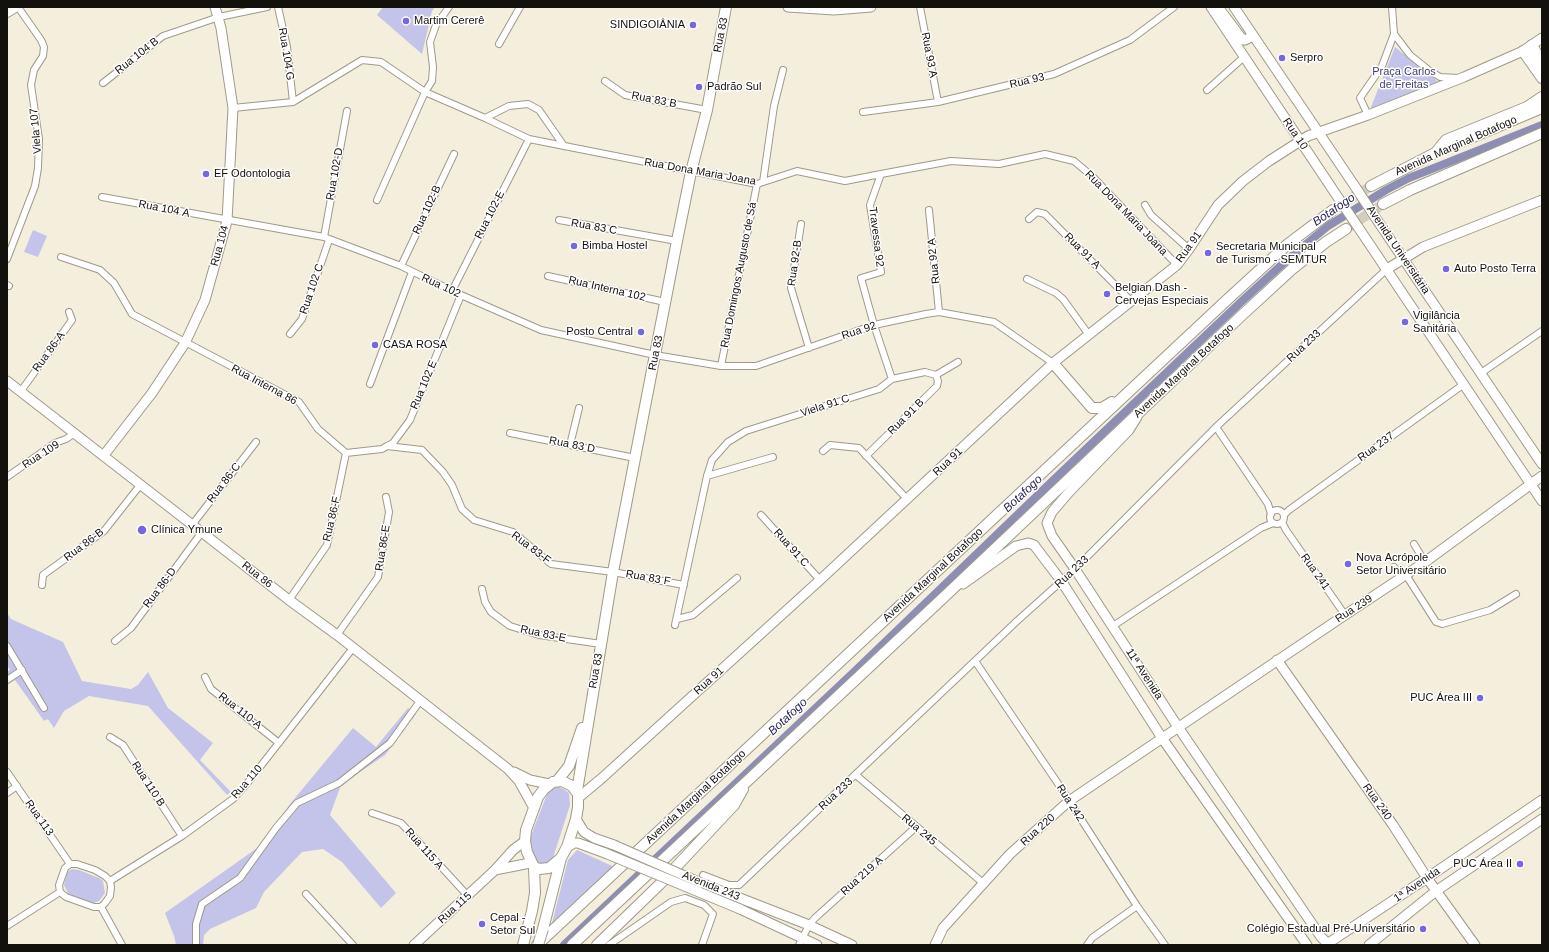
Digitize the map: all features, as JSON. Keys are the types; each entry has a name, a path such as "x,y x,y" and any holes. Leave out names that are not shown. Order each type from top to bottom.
{"main road":[{"path":"7,12 15,7"},
{"name":"Rua 104","path":"104,455 152,393 185,343 205,300 226,221 233,108 219,17 215,7"},
{"name":"Rua 83","path":"561,858 567,847 576,819 591,700 613,572 677,241 691,172 707,110 726,7"},
{"path":"788,7 834,10 871,7"},
{"name":"Rua 10","path":"1211,7 1381,260"},
{"path":"1218,7 1243,40 1249,38 1252,34"},
{"name":"Rua 10","path":"1234,7 1348,176"},
{"name":"Rua 91","path":"578,794 614,768 908,500 1053,364 1089,334 1132,302 1176,264 1189,249 1218,205 1269,161 1318,131 1368,115 1464,77 1523,51 1542,38"},
{"path":"1532,45 1542,62"},
{"path":"1523,51 1542,78"},
{"path":"1435,153 1446,140 1527,107 1542,96"},
{"name":"Avenida Marginal Botafogo","path":"1371,186 1435,153 1542,108"},
{"name":"Avenida Marginal Botafogo","path":"1383,204 1410,190 1542,133"},
{"path":"1530,139 1542,140"},
{"name":"Avenida Universitária","path":"1348,176 1542,464"},
{"name":"Rua 233","path":"1388,269 1422,247 1542,200"},
{"name":"Avenida Marginal Botafogo","path":"537,945 1288,244 1333,210"},
{"name":"Avenida Marginal Botafogo","path":"572,945 1291,270 1326,242 1346,230"},
{"name":"Avenida Universitária","path":"1381,260 1542,501"},
{"path":"1053,364 1085,402 1092,408 1097,409 1102,408 1114,401 1150,366 1164,359"},
{"name":"Rua 86","path":"7,381 289,600 337,635 508,769 519,781 534,808"},
{"name":"11ª Avenida","path":"1139,412 1129,430 1070,491 1052,512 1047,523 1052,536 1113,626 1178,727 1329,944"},
{"name":"Rua 239","path":"1162,738 1277,660 1404,577 1542,476"},
{"name":"11ª Avenida","path":"944,597 1016,546 1022,543 1028,543 1034,546 1062,582 1162,738 1307,945"},
{"name":"Rua 240","path":"1277,660 1393,825 1436,891 1475,945"},
{"name":"Rua 83","path":"525,841 526,830 538,797 569,766 591,700"},
{"name":"Rua 220","path":"935,945 943,928 1010,854 1069,801 1162,738"},
{"name":"Rua 86","path":"508,769 530,780 553,783"},
{"path":"597,945 660,884 734,805 748,780"},
{"path":"553,783 566,782 572,786 578,794"},
{"name":"1ª Avenida","path":"1329,944 1542,800"},
{"name":"Avenida 243","path":"576,819 584,832 594,838 702,879 852,945"},
{"name":"1ª Avenida","path":"1368,945 1436,891 1542,819"},
{"path":"523,945 534,899 532,865 525,841"},
{"name":"Rua 115","path":"414,945 468,896 513,850 525,841"},
{"name":"Avenida 243","path":"567,847 574,843 578,843 605,853 740,909 801,942 817,945"},
{"path":"537,945 543,930 561,858"},
{"path":"495,870 532,865 543,869 549,868 561,858"}],"street":[{"name":"Viela 107","path":"7,259 35,186 38,168 39,139 31,85 34,70 43,56 44,47 41,40 18,7"},
{"name":"Rua 104 B","path":"103,83 163,36 219,17 268,7"},
{"name":"Rua 104 G","path":"278,7 287,47 293,102"},
{"path":"377,200 433,77 430,42 436,25 449,7"},
{"path":"499,44 520,7"},
{"name":"Rua 93 A","path":"920,7 938,102"},
{"name":"Rua 93","path":"863,112 938,102 1054,74 1130,40 1174,7"},
{"path":"1368,115 1360,98 1382,66 1394,34 1392,7"},
{"path":"1394,34 1410,55 1430,71 1440,77 1464,77"},
{"path":"1207,90 1244,57"},
{"name":"Rua Dona Maria Joana","path":"293,102 362,60 381,62 425,92 529,139 691,172 760,183 797,171 845,182 951,161 999,164 1045,154 1074,161 1093,177 1176,264"},
{"name":"Rua Domingos Augusto de Sá","path":"721,366 760,183 774,106 784,70"},
{"name":"Rua 83 B","path":"605,81 625,95 707,110"},
{"path":"233,108 293,102"},
{"path":"485,118 509,106 528,104 539,110 564,146"},
{"name":"Rua 102-D","path":"327,239 347,111"},
{"name":"Rua 102-E","path":"452,291 529,139"},
{"name":"Rua 102-B","path":"401,266 454,154"},
{"name":"Travessa 92","path":"880,174 870,205 881,272 861,278 874,326 892,379"},
{"name":"Rua 104 A","path":"102,197 226,221"},
{"name":"Rua Dona Maria Joana","path":"1146,207 1151,215 1189,249"},
{"name":"Rua 92 A","path":"929,210 939,312"},
{"name":"Rua 91 A","path":"1029,219 1037,212 1045,214 1132,302"},
{"name":"Rua 83 C","path":"559,220 677,241"},
{"name":"Rua 102","path":"226,221 327,239 401,266 452,291 541,330 655,355"},
{"name":"Rua 92-B","path":"801,224 790,288 809,348"},
{"name":"Rua 102 C","path":"290,334 302,319 327,239"},
{"path":"61,257 100,270 114,283 132,314 185,343"},
{"name":"Rua 233","path":"702,879 729,885 739,885 975,661 1062,582 1216,427 1388,269"},
{"path":"370,384 412,272"},
{"name":"Rua Interna 102","path":"548,276 665,302"},
{"path":"1027,279 1056,293 1063,299 1089,334"},
{"name":"Rua 102 E","path":"387,446 392,443 410,420 461,295"},
{"name":"Rua 86-A","path":"21,391 72,320 69,312"},
{"name":"Rua 92","path":"655,355 721,366 756,366 874,326 939,312 994,322 1053,364"},
{"path":"1480,373 1542,331"},
{"name":"Rua Interna 86","path":"185,343 299,402 318,429 346,453"},
{"name":"Viela 91 C","path":"737,578 693,615 676,622 707,476 712,460 728,442 746,431 879,389 892,379 925,372 936,374 958,362"},
{"name":"Rua 91 B","path":"866,456 937,386 938,381 936,374"},
{"name":"Rua 237","path":"1283,514 1464,384"},
{"path":"570,445 579,408"},
{"name":"Rua 241","path":"1216,427 1268,504 1275,518 1286,530 1345,615"},
{"name":"Rua 109","path":"7,477 55,443 66,439 75,433"},
{"name":"Rua 83 D","path":"510,433 635,458"},
{"name":"Rua 86-C","path":"192,525 256,442"},
{"path":"823,450 830,445 859,448 908,500"},
{"path":"346,453 387,446"},
{"name":"Rua 83-F","path":"387,446 422,450 443,472 452,486 462,510 474,520 513,532 551,564 613,572"},
{"name":"Rua 86-F","path":"289,600 327,545 346,453"},
{"path":"707,476 773,457"},
{"name":"Rua 86-B","path":"42,585 43,575 104,531 141,484"},
{"name":"Rua 86-E","path":"337,635 378,577 389,512 386,497"},
{"path":"1275,518 1283,514"},
{"path":"1113,626 1283,514"},
{"name":"Rua 91 C","path":"761,515 820,580"},
{"name":"Rua 86-D","path":"115,641 131,628 202,532"},
{"path":"1414,544 1425,562"},
{"path":"1394,567 1404,577 1436,622 1442,624 1490,610 1516,594"},
{"name":"Rua 83 F","path":"613,572 684,585"},
{"name":"Rua 83-E","path":"482,589 485,602 491,612 510,626 539,635 601,644"},
{"path":"7,646 44,708"},
{"name":"Rua 110","path":"110,882 182,836 233,799 249,781 353,648"},
{"name":"Rua 242","path":"975,661 1069,801 1136,906 1165,945"},
{"path":"7,680 22,670"},
{"name":"Rua 110-A","path":"204,677 211,689 279,743"},
{"path":"196,945 196,924 202,904 240,878 276,828 297,803 339,783 390,743 420,701"},
{"name":"Rua 110 B","path":"110,736 123,745 182,836"},
{"name":"Rua 113","path":"7,772 70,864"},
{"name":"Rua 245","path":"856,775 984,884"},
{"path":"7,793 17,786"},
{"name":"Rua 115 A","path":"372,813 401,823 468,896"},
{"name":"Rua 219 A","path":"801,942 815,918 916,827"},
{"path":"70,864 76,864 95,870 105,876 110,882 110,896 101,907 94,907 66,897 60,892 59,885 65,868 70,864"},
{"path":"7,926 60,892"},
{"path":"306,894 353,945"},
{"path":"609,945 671,902 685,898 704,905 713,914 702,945"},
{"path":"1088,945 1092,938 1136,906"},
{"path":"101,907 122,945"}],"green space":[{"name":"Martim Cererê","path":"383,7 435,7 432,11 422,54 377,15"},
{"name":"Praça Carlos de Freitas","path":"1395,47 1442,85 1376,111 1371,107"},
{"path":"33,230 47,236 38,257 24,252"},
{"path":"7,613 11,619 63,642 82,681 131,689 138,685 148,672 168,708 213,743 200,760 231,792 227,795 148,706 89,696 64,711 54,728 48,719 44,721 15,680 7,685 7,672 10,670 7,665"},
{"path":"408,708 416,714 385,755 341,785 330,815 396,893 381,908 342,862 323,849 302,852 264,892 256,908 210,929 204,935 203,945 176,945 165,913 260,846 290,804 353,728 376,747"},
{"path":"557,786 569,793 570,805 553,858 546,864 540,865 535,861 532,854 530,838 549,789"},
{"path":"577,850 619,869 550,931 568,860"},
{"path":"72,869 79,870 103,881 105,893 99,901 91,904 69,895 64,885 67,872"}],"waterway":[{"name":"Botafogo","path":"564,945 854,672 1065,469 1288,259 1328,226 1386,190 1409,178 1542,125"}],"tunnel":[{"path":"1335,209 1371,186"},
{"path":"1346,229 1383,204"}],"place":[{"name":"Martim Cererê","path":"406,21"},
{"name":"SINDIGOIÂNIA","path":"693,25"},
{"name":"Serpro","path":"1282,58"},
{"name":"Padrão Sul","path":"699,87"},
{"name":"EF Odontologia","path":"206,174"},
{"name":"Bimba Hostel","path":"574,246"},
{"name":"Secretaria Municipal de Turismo - SEMTUR","path":"1208,253"},
{"name":"Auto Posto Terra","path":"1446,269"},
{"name":"Belgian Dash - Cervejas Especiais","path":"1107,294"},
{"name":"Vigilância Sanitária","path":"1405,322"},
{"name":"Posto Central","path":"641,332"},
{"name":"CASA ROSA","path":"375,345"},
{"name":"Clínica Ymune","path":"142,530"},
{"name":"Nova Acrópole Setor Universitário","path":"1348,564"},
{"name":"PUC Área III","path":"1480,698"},
{"name":"PUC Área II","path":"1520,864"},
{"name":"Cepal - Setor Sul","path":"482,924"},
{"name":"Colégio Estadual Pré-Universitário","path":"1423,929"}]}
